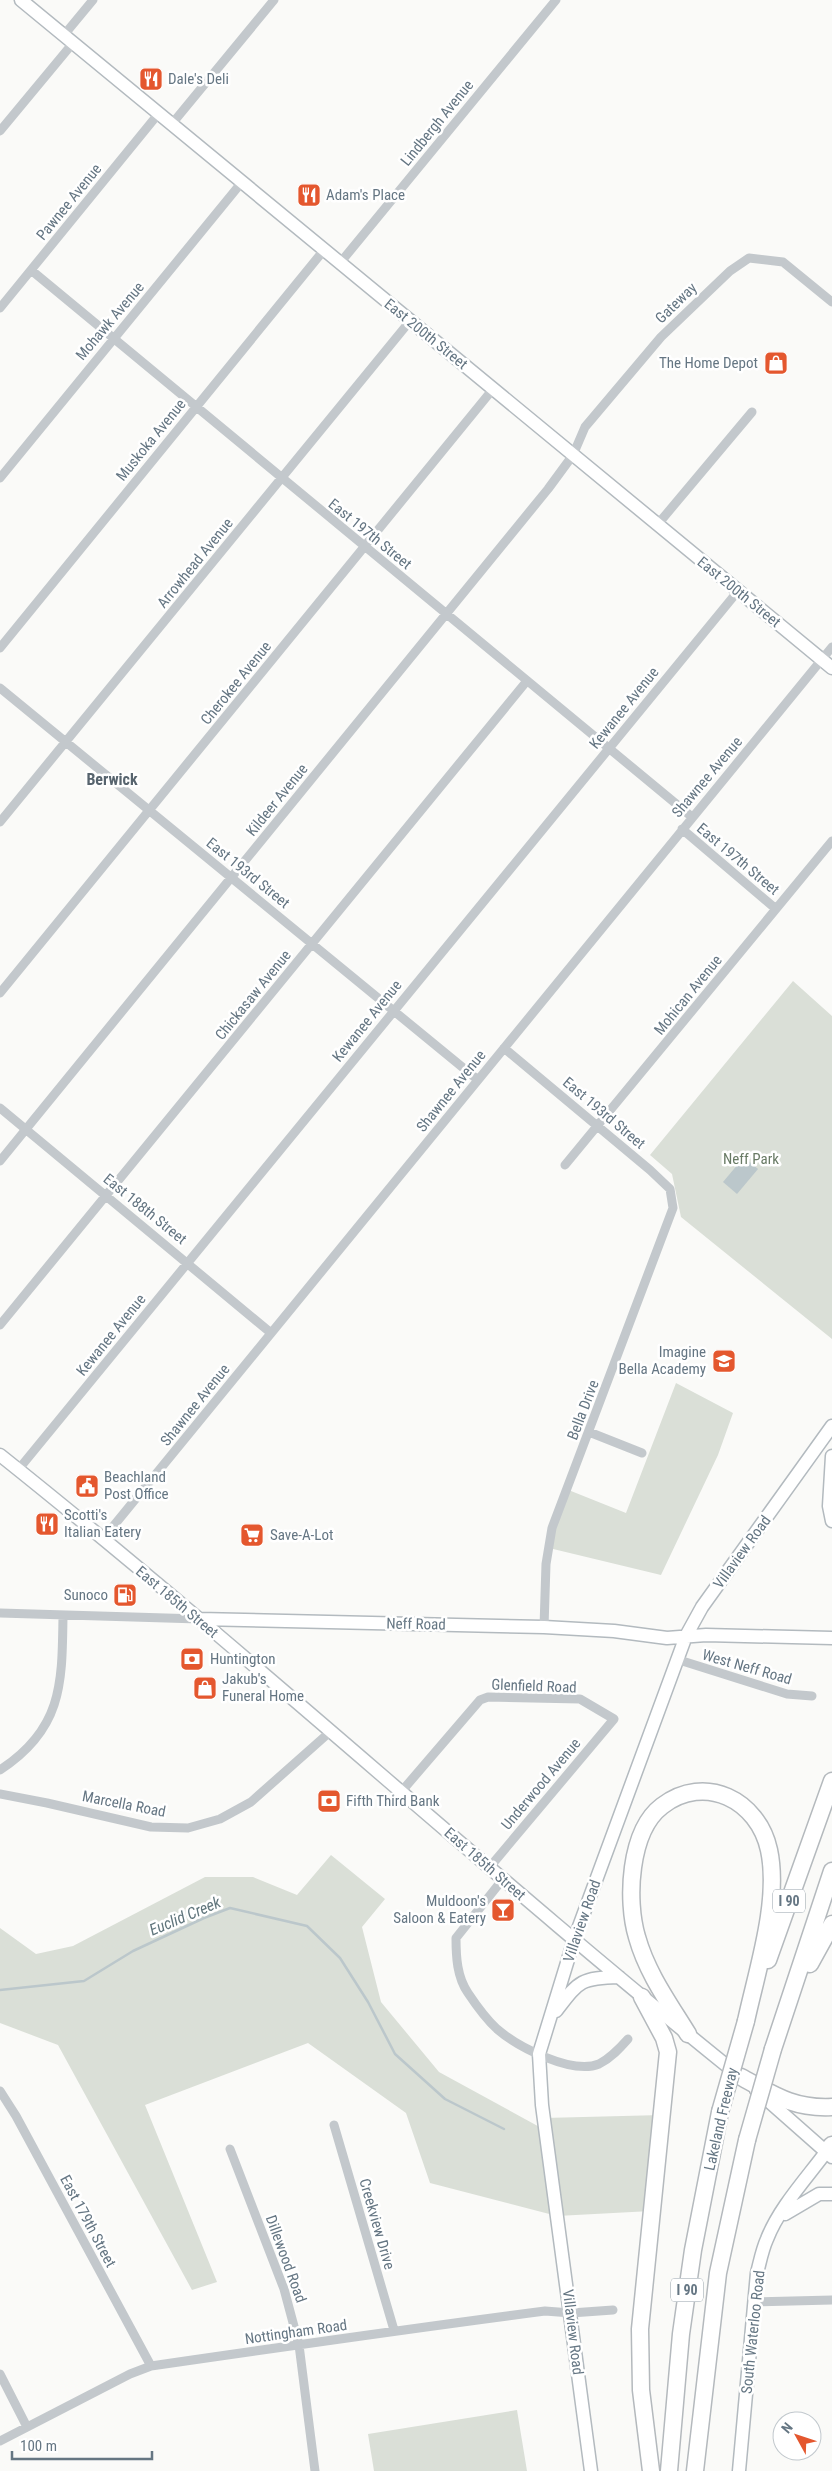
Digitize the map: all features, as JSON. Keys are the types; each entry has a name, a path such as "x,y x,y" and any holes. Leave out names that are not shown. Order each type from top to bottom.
{"highway":[{"name":"Lakeland Freeway","path":"669,2471 681,2334 697,2232 720,2112 746,2021 832,1781"},
{"path":"688,2034 652,1976 637,1937 631,1902 633,1868 639,1841 649,1821 661,1806 677,1797 694,1792 710,1791 727,1795 740,1802 758,1822 769,1848 773,1893 746,2021"},
{"name":"Lakeland Freeway","path":"695,2471 718,2272 747,2140 773,2049 832,1871"},
{"path":"773,2049 817,1949 832,1924"},
{"path":"642,1997 664,2038 668,2052 640,2328 641,2390 651,2471"},
{"path":"742,2077 787,2102 803,2106 832,2106"}],"street":[{"name":"East 200th Street","path":"21,0 827,664"},
{"path":"0,131 68,39 92,0"},
{"path":"172,125 274,0"},
{"name":"Lindbergh Avenue","path":"340,263 556,0"},
{"name":"Pawnee Avenue","path":"0,308 159,113"},
{"name":"Mohawk Avenue","path":"0,478 242,182"},
{"name":"Muskoka Avenue","path":"0,648 324,250"},
{"name":"Gateway","path":"573,455 585,427 661,337 730,271 749,258 783,262 832,302"},
{"name":"East 197th Street","path":"31,270 526,682 692,817"},
{"name":"Arrowhead Avenue","path":"0,822 410,321"},
{"name":"Cherokee Avenue","path":"0,993 150,812 494,389"},
{"path":"658,524 752,412"},
{"name":"Kildeer Avenue","path":"0,1161 548,489 573,455"},
{"name":"Kewanee Avenue","path":"18,1470 738,591"},
{"name":"Shawnee Avenue","path":"102,1540 692,817 827,664 832,648"},
{"name":"Chickasaw Avenue","path":"0,1325 526,682"},
{"name":"East 193rd Street","path":"0,688 478,1080"},
{"name":"East 197th Street","path":"682,830 776,909"},
{"name":"Mohican Avenue","path":"565,1165 832,841"},
{"name":"East 193rd Street","path":"504,1048 599,1126 670,1189 673,1208"},
{"name":"East 188th Street","path":"0,1108 271,1333"},
{"name":"Bella Drive","path":"544,1627 546,1564 552,1528 673,1208"},
{"name":"Villaview Road","path":"591,2471 542,2105 539,2054 574,1940 686,1636 702,1607 832,1426"},
{"path":"589,1432 642,1453"},
{"name":"East 185th Street","path":"0,1455 199,1619 619,1978 742,2077 830,2152"},
{"path":"832,1456 829,1506 832,1521"},
{"name":"Neff Road","path":"0,1613 544,1627 614,1630 667,1638 706,1635 832,1638"},
{"path":"0,1770 27,1748 41,1731 54,1706 62,1676 63,1616"},
{"name":"West Neff Road","path":"676,1659 787,1694 812,1696"},
{"name":"Glenfield Road","path":"401,1792 480,1700 488,1697 580,1700 614,1719"},
{"name":"Underwood Avenue","path":"489,1868 614,1719"},
{"name":"Marcella Road","path":"0,1794 151,1827 188,1828 220,1818 251,1802 331,1731"},
{"path":"503,1879 456,1938 459,1974 467,1993 497,2029 539,2054 563,2064 577,2066 598,2064 614,2055 628,2039"},
{"path":"550,2019 572,1989 582,1981 592,1978 619,1978"},
{"name":"East 179th Street","path":"0,2091 21,2125 151,2366"},
{"name":"Creekview Drive","path":"334,2125 394,2330"},
{"name":"Dillewood Road","path":"230,2149 284,2289 299,2345 315,2471"},
{"name":"South Waterloo Road","path":"739,2471 761,2257 766,2240 776,2222 830,2152"},
{"path":"776,2222 792,2208 810,2198 819,2194 832,2194"},
{"path":"755,2302 832,2300"},
{"name":"Nottingham Road","path":"0,2441 130,2374 151,2366 345,2340 394,2330 545,2311 570,2313 613,2310"},
{"path":"0,2374 27,2427"}],"green space":[{"name":"Neff Park","path":"793,981 832,1016 832,1339 681,1217 672,1174 650,1155"},
{"path":"676,1383 733,1413 718,1455 661,1575 549,1548 566,1489 626,1513"},
{"path":"331,1855 385,1899 362,1927 381,2002 439,2072 545,2130 544,2118 662,2115 651,2211 557,2216 430,2183 406,2113 308,2043 145,2105 217,2282 192,2290 58,2045 0,2023 0,1928 36,1954 73,1946 205,1877 253,1877 297,1895"},
{"path":"517,2410 527,2471 374,2471 368,2434"}],"shaded area":[{"path":"744,1157 758,1169 737,1194 723,1182"}],"waterway":[{"name":"Euclid Creek","path":"0,1990 84,1981 133,1951 230,1908 307,1926 340,1958 368,2002 395,2054 445,2099 504,2129"}],"place":[{"name":"Dale's Deli","path":"151,79"},
{"name":"Adam's Place","path":"309,195"},
{"name":"The Home Depot","path":"776,363"},
{"name":"Imagine Bella Academy","path":"724,1361"},
{"name":"Beachland Post Office","path":"87,1486"},
{"name":"Scotti's Italian Eatery","path":"47,1524"},
{"name":"Save-A-Lot","path":"252,1535"},
{"name":"Sunoco","path":"125,1595"},
{"name":"Huntington","path":"192,1659"},
{"name":"Jakub's Funeral Home","path":"205,1688"},
{"name":"Fifth Third Bank","path":"329,1801"},
{"name":"Muldoon's Saloon & Eatery","path":"503,1910"}],"district":[{"name":"Berwick","path":"112,779"}]}
